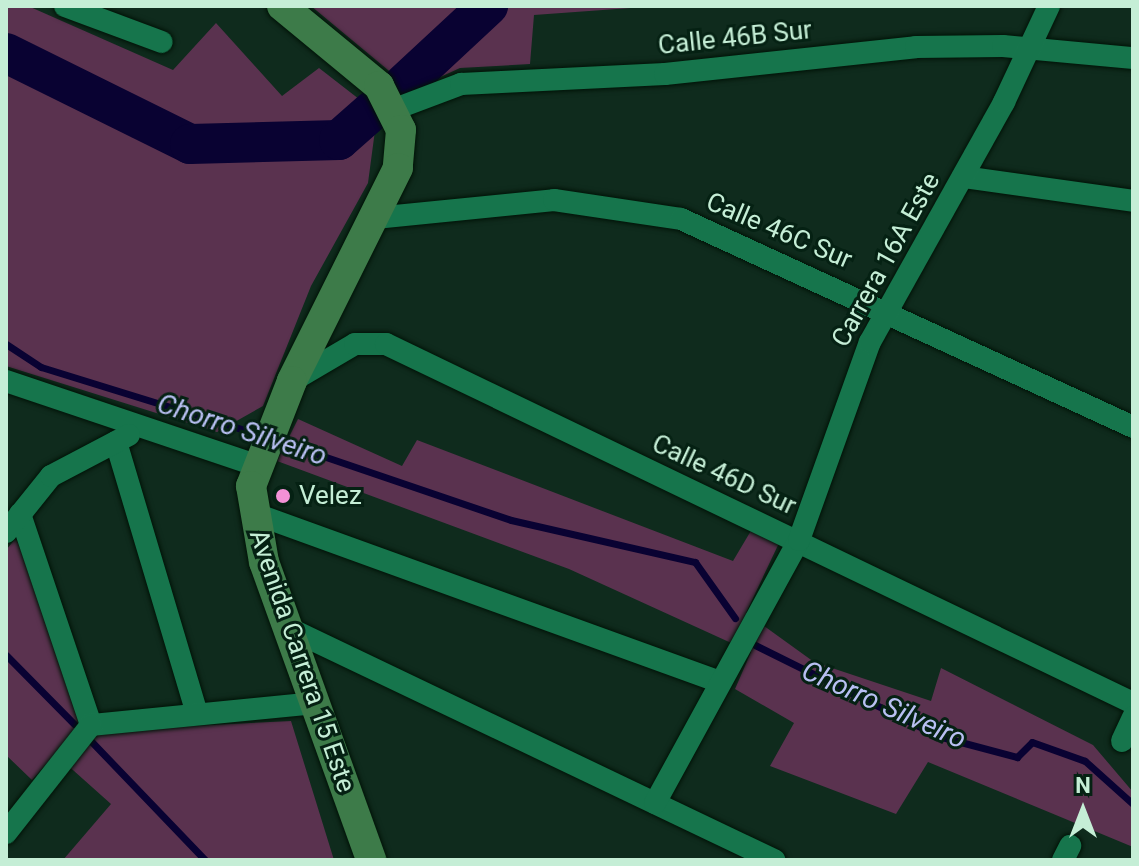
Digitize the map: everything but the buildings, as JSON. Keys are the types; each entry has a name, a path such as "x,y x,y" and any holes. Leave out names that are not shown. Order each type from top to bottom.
{"main road":[{"path":"282,6 379,86 395,109"},
{"name":"Avenida Carrera 15 Este","path":"371,860 288,628 253,513 259,458 277,414 375,218 402,149 395,109"}],"street":[{"path":"65,6 162,42"},
{"name":"Carrera 16A Este","path":"655,803 799,540 860,362 963,177 1031,48 1049,6"},
{"name":"Calle 46B Sur","path":"395,109 461,84 665,74 945,45 1031,48 1133,58"},
{"path":"963,177 1133,201"},
{"name":"Calle 46C Sur","path":"375,218 554,200 618,205 711,230 887,309 1133,427"},
{"name":"Calle 46D Sur","path":"292,381 355,344 386,344 1133,703"},
{"path":"6,381 141,429 259,458"},
{"path":"91,725 13,523 51,476 141,429"},
{"path":"116,442 197,713"},
{"path":"253,513 720,682"},
{"path":"288,628 774,860"},
{"path":"6,833 91,725 315,703"},
{"path":"1122,741 1133,717"}],"shaded area":[{"path":"6,6 28,6 173,70 216,23 282,96 319,68 368,106 376,123 368,183 311,286 263,406 217,432 6,366"},
{"path":"311,6 658,6 534,15 530,64 460,68 412,90"},
{"path":"298,419 402,466 417,440 733,561 752,529 780,541 746,613 814,662 931,701 941,668 1093,745 1133,792 1133,847 928,762 896,814 770,766 794,723 735,689 751,652 569,569 277,461"},
{"path":"16,538 90,731 291,721 334,860 63,860 111,804 55,754 32,780 6,755 6,550"}],"waterway":[{"path":"404,84 488,6"},
{"path":"6,53 190,144 339,140 373,110"},
{"name":"Chorro Silveiro","path":"6,344 41,367 264,436"},
{"name":"Chorro Silveiro","path":"276,440 511,520 695,562 735,618"},
{"name":"Chorro Silveiro","path":"755,645 938,736 1017,757 1032,742 1085,761 1133,804"},
{"path":"6,655 74,724"},
{"path":"89,739 205,860"}],"place":[{"name":"Velez","path":"283,496"}]}
